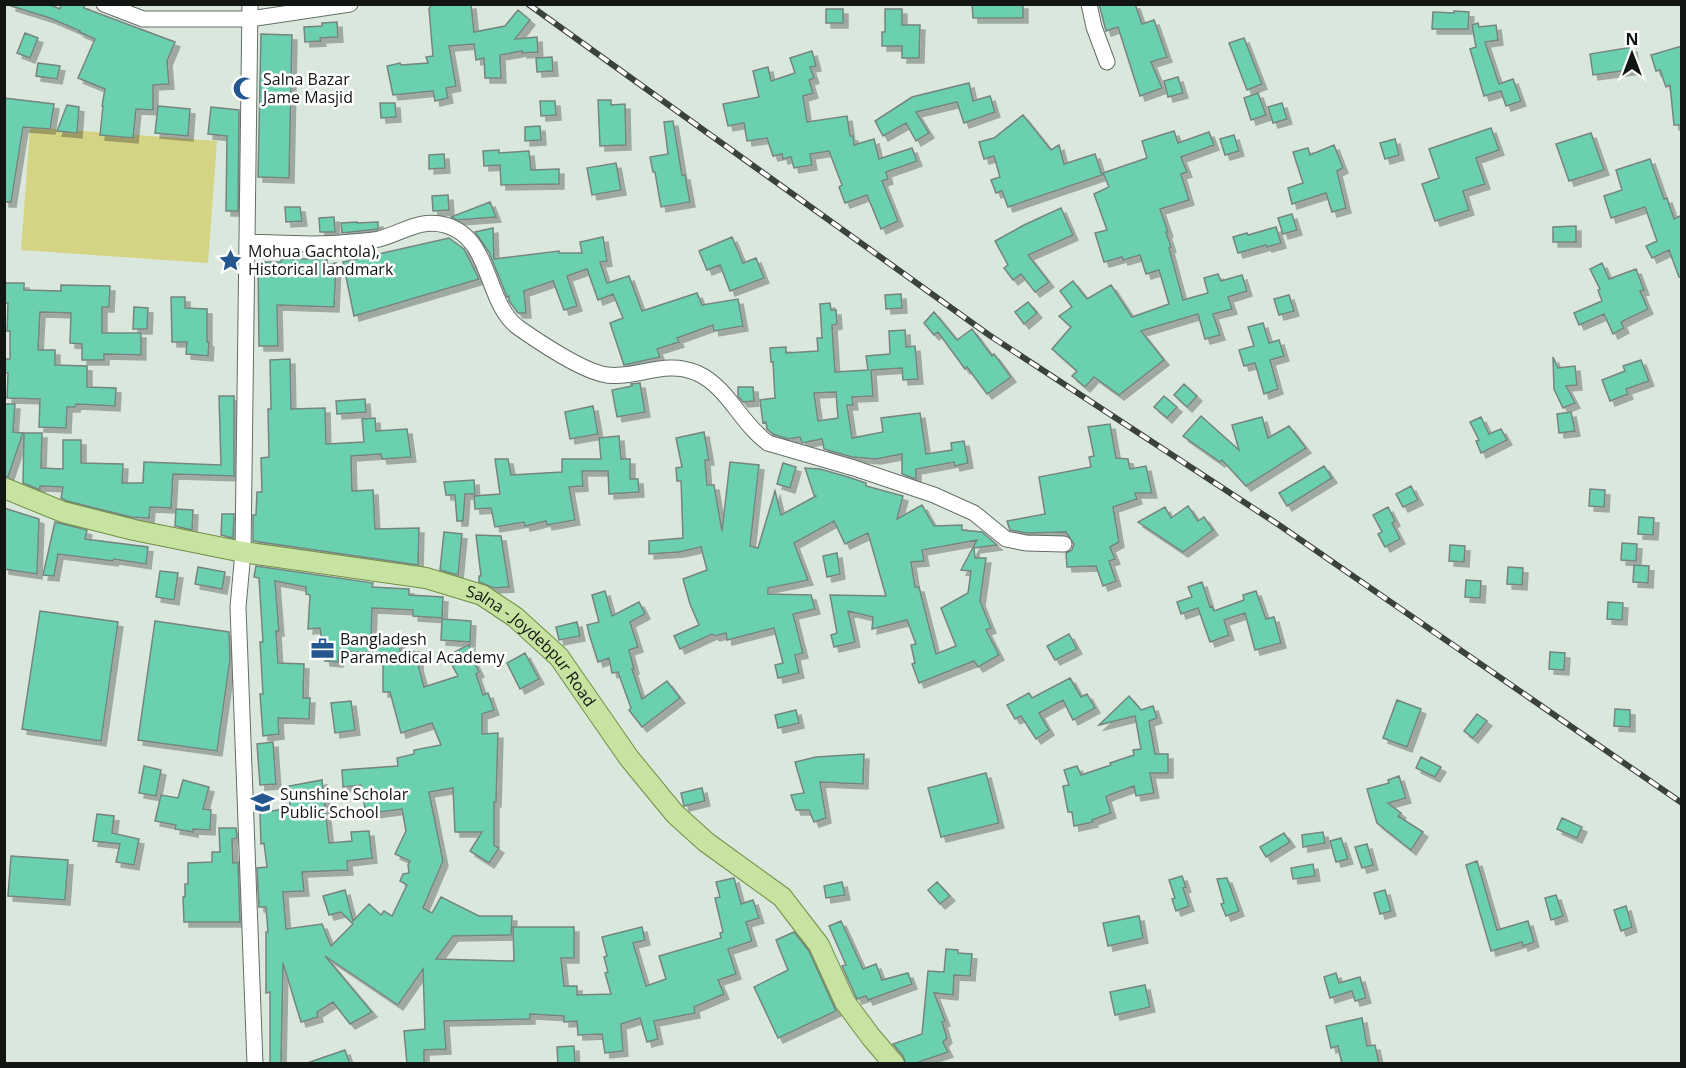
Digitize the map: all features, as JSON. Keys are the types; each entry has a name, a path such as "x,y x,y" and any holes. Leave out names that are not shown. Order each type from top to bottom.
{"main road":[{"name":"Salna - Joydebpur Road","path":"4,488 63,512 145,532 243,552 426,578 482,595 515,617 559,657 629,758 675,814 705,842 782,897 819,945 845,1002 894,1064"}],"street":[{"path":"104,4 143,19 350,4"},
{"path":"1089,4 1094,27 1107,62"},
{"path":"250,12 243,552 238,607 255,1064"},
{"path":"247,242 343,243 380,239 416,224 443,224 461,231 472,244 488,272 504,313 517,326 588,369 607,375 629,374 666,367 686,369 700,374 716,386 758,436 768,443 854,468 934,495 974,513 1006,539 1026,543 1064,544"}],"shaded area":[{"path":"30,127 217,141 208,263 21,250"}],"building":[{"path":"11,4 48,4 60,9 61,4 84,4 84,8 175,42 167,61 169,84 153,85 153,110 136,109 133,138 100,135 105,89 78,78 95,39 50,18 11,6"},
{"path":"471,4 474,32 505,26 518,10 530,20 515,39 537,37 538,52 522,53 522,51 500,55 501,78 485,78 484,58 476,60 474,44 449,46 456,86 446,88 448,98 435,101 433,91 393,95 387,66 400,63 401,65 428,63 426,57 433,56 429,9 431,5"},
{"path":"972,4 1023,4 1023,18 973,18"},
{"path":"1099,4 1135,4 1142,24 1154,20 1167,57 1151,62 1162,88 1140,96 1118,27 1106,31"},
{"path":"826,9 843,9 843,23 826,23"},
{"path":"885,9 902,9 902,25 920,25 919,58 902,58 902,46 882,46 882,32 885,32"},
{"path":"1454,11 1469,12 1468,29 1432,29 1433,12 1454,13"},
{"path":"337,22 338,37 305,42 304,27"},
{"path":"1478,23 1479,27 1496,25 1498,40 1485,42 1499,84 1513,79 1521,101 1506,106 1501,91 1484,96 1470,49 1476,47 1472,25"},
{"path":"25,33 38,38 30,58 17,53"},
{"path":"261,34 292,35 289,178 258,177"},
{"path":"1244,38 1262,84 1247,90 1229,43"},
{"path":"1682,46 1682,125 1674,125 1670,85 1666,87 1660,70 1656,71 1651,55"},
{"path":"1632,47 1635,69 1593,75 1590,54"},
{"path":"812,51 816,66 810,67 814,78 809,80 813,93 803,96 807,122 847,116 854,145 874,139 879,159 912,148 917,161 886,172 888,179 882,181 898,221 881,229 867,195 845,203 839,187 842,185 829,151 810,154 812,165 794,168 791,157 783,159 782,154 773,156 767,138 747,141 744,123 728,126 723,104 759,97 753,71 768,67 771,81 795,73 790,58"},
{"path":"552,57 553,71 537,72 536,58"},
{"path":"38,63 60,66 57,79 36,76"},
{"path":"1178,77 1183,93 1168,97 1164,81"},
{"path":"969,83 973,101 990,96 995,112 964,123 957,102 916,112 929,133 916,141 906,123 883,136 875,121 912,97"},
{"path":"1258,93 1266,115 1251,120 1244,98"},
{"path":"4,98 54,104 50,129 23,127 11,202 4,202"},
{"path":"598,100 611,100 611,105 625,104 626,145 600,146"},
{"path":"540,101 555,101 556,115 541,116"},
{"path":"380,103 395,103 396,117 381,118"},
{"path":"1282,103 1287,119 1273,123 1268,107"},
{"path":"67,105 79,107 77,133 57,131"},
{"path":"158,106 190,109 188,136 155,133"},
{"path":"211,107 239,110 238,211 226,211 227,136 208,134"},
{"path":"1023,115 1051,150 1059,145 1064,164 1095,154 1102,175 1008,207 1002,191 996,193 991,180 1000,177 994,156 984,159 979,142 994,138"},
{"path":"673,121 682,175 685,175 690,202 661,207 650,157 668,154 664,122"},
{"path":"540,126 541,140 525,141 525,127"},
{"path":"1491,128 1499,150 1476,158 1485,184 1463,191 1469,210 1435,221 1422,184 1439,178 1429,149"},
{"path":"1174,131 1178,143 1209,132 1214,145 1181,157 1187,172 1181,174 1189,200 1160,209 1168,232 1166,232 1171,247 1169,248 1183,300 1208,293 1204,278 1218,274 1221,281 1242,275 1247,291 1228,297 1232,309 1213,314 1220,335 1205,339 1198,314 1141,331 1164,360 1119,395 1094,377 1085,387 1072,376 1077,371 1052,349 1071,327 1059,316 1072,307 1060,291 1073,281 1087,299 1111,285 1132,317 1169,304 1159,270 1146,274 1140,255 1104,262 1095,233 1107,230 1094,194 1109,187 1103,173 1147,158 1142,141"},
{"path":"1591,133 1604,170 1569,181 1556,144"},
{"path":"1234,135 1239,151 1225,155 1220,139"},
{"path":"1395,139 1399,155 1385,159 1380,143"},
{"path":"1334,145 1343,168 1337,171 1346,208 1332,212 1326,193 1292,204 1288,188 1303,183 1293,152 1308,148 1310,155"},
{"path":"499,150 499,153 529,151 531,170 559,169 559,184 501,185 500,165 484,166 483,151"},
{"path":"444,154 445,168 429,169 429,155"},
{"path":"1650,159 1664,199 1667,198 1674,219 1682,215 1682,277 1679,277 1669,250 1652,258 1646,246 1657,241 1645,207 1611,218 1604,196 1622,190 1616,170"},
{"path":"616,163 621,190 592,195 587,168"},
{"path":"448,195 449,210 433,211 432,196"},
{"path":"490,202 496,217 457,220 451,217"},
{"path":"285,207 300,207 302,221 286,222"},
{"path":"1061,208 1073,235 1028,255 1049,282 1035,292 1021,274 1013,280 1004,268 1008,265 995,241"},
{"path":"1292,214 1297,230 1283,234 1278,218"},
{"path":"334,217 335,232 320,232 319,218"},
{"path":"378,222 378,229 342,233 341,223"},
{"path":"1576,226 1576,242 1553,242 1553,227"},
{"path":"1276,227 1281,243 1238,253 1233,237"},
{"path":"493,228 494,259 559,251 559,253 582,253 580,242 603,237 607,261 600,262 607,283 629,276 642,311 697,293 702,305 738,299 743,326 714,331 713,325 677,338 679,342 657,349 660,357 624,365 610,323 623,318 613,294 598,300 587,269 567,276 577,306 564,310 553,281 524,291 526,313 518,313 509,301 509,296 507,297 489,252 475,232"},
{"path":"732,237 743,263 756,258 764,278 730,291 720,265 707,270 699,251"},
{"path":"449,238 464,249 479,279 354,316 343,262"},
{"path":"281,259 327,259 327,265 336,263 334,307 277,305 278,346 259,346 258,262 281,262"},
{"path":"1602,263 1609,279 1636,269 1644,290 1640,291 1648,309 1621,322 1624,328 1613,334 1604,314 1579,325 1574,313 1602,301 1598,290 1600,289 1590,269"},
{"path":"4,283 24,283 24,290 61,291 61,285 110,286 109,307 102,307 102,333 141,333 141,355 104,354 104,360 82,360 82,344 70,343 71,313 40,312 38,350 55,350 55,365 87,366 87,387 116,388 115,406 76,404 75,407 67,407 66,428 39,427 40,399 7,398 8,373 4,373 4,359 10,359 10,331 7,331 8,303 4,303"},
{"path":"901,294 902,308 886,309 885,295"},
{"path":"1289,295 1294,311 1279,315 1274,299"},
{"path":"171,297 185,297 185,308 207,309 208,356 186,354 187,342 172,342"},
{"path":"1028,302 1037,313 1024,324 1015,312"},
{"path":"830,303 831,310 836,310 837,324 832,325 835,372 868,370 866,356 890,354 889,331 905,330 906,347 915,346 918,379 903,380 902,368 871,370 873,396 852,397 853,405 847,405 852,438 883,432 881,418 920,413 926,454 952,450 951,443 964,441 968,463 955,466 954,462 916,469 916,479 902,474 902,454 876,459 852,457 824,449 822,439 802,443 800,437 788,439 773,434 767,429 766,422 763,423 760,400 775,398 770,348 786,347 786,353 818,351 817,338 822,338 820,304","holes":["836,392 838,418 818,421 814,393"]},
{"path":"134,307 148,308 147,329 133,329"},
{"path":"934,312 957,340 972,329 1011,377 987,394 938,332 934,335 924,323"},
{"path":"1263,323 1269,343 1279,340 1284,356 1270,360 1278,389 1264,394 1255,363 1244,366 1239,350 1254,346 1248,327"},
{"path":"1553,357 1558,368 1575,366 1577,385 1566,386 1575,403 1563,408 1554,389"},
{"path":"290,359 291,409 325,408 326,444 364,442 362,419 375,418 376,431 407,429 411,457 382,459 381,454 351,456 352,491 373,490 375,529 419,528 418,565 253,541 253,515 256,515 257,492 262,492 261,458 269,457 270,360"},
{"path":"1641,360 1649,381 1626,389 1628,394 1610,401 1602,380 1625,371 1623,366"},
{"path":"640,383 645,412 617,417 612,390"},
{"path":"1184,384 1197,396 1187,407 1174,395"},
{"path":"738,387 753,387 754,401 743,402 738,396"},
{"path":"219,396 234,396 234,476 173,474 171,508 150,507 149,518 131,517 67,501 61,498 63,487 40,486 40,490 23,483 24,433 42,433 41,468 63,469 63,440 81,440 81,463 123,464 122,483 143,483 144,462 221,465"},
{"path":"1164,396 1177,407 1167,418 1154,407"},
{"path":"365,399 366,412 337,414 336,401"},
{"path":"4,404 15,404 13,432 23,433 8,477 4,476"},
{"path":"593,406 598,434 570,439 565,412"},
{"path":"1571,412 1575,431 1559,433 1557,414"},
{"path":"1201,416 1239,450 1232,425 1262,417 1268,438 1289,426 1306,448 1246,486 1222,460 1220,462 1183,436"},
{"path":"1481,417 1489,434 1501,429 1507,440 1481,453 1476,441 1479,440 1470,422"},
{"path":"1110,424 1116,458 1128,459 1130,469 1146,466 1152,493 1135,493 1137,499 1113,507 1119,542 1110,547 1115,559 1109,561 1116,581 1103,586 1096,566 1067,567 1066,553 1072,550 1074,544 1066,532 1027,533 1010,530 1007,521 1045,514 1039,477 1091,467 1089,457 1094,456 1088,427"},
{"path":"704,432 709,460 705,460 707,485 714,485 722,531 730,462 759,465 750,546 758,548 775,491 781,515 816,496 805,468 820,469 848,477 866,483 866,486 903,496 897,519 922,505 934,526 962,525 962,530 982,532 997,545 974,548 975,558 986,558 980,601 991,628 986,630 999,655 978,667 974,661 919,683 912,664 915,663 911,645 916,644 907,620 872,629 873,617 848,611 855,642 834,647 831,635 837,633 830,595 886,596 868,533 845,544 834,521 794,543 808,580 768,588 768,594 811,595 815,609 793,614 803,653 795,655 799,673 778,678 775,665 783,663 774,628 727,640 726,633 715,636 712,634 680,649 674,636 699,625 683,579 707,570 701,547 679,552 649,554 649,541 683,538 681,481 677,481 676,468 682,467 676,438","holes":["977,540 961,570 971,571 968,593 941,608 956,646 936,654 919,587 915,587 911,562 924,561 922,550"]},
{"path":"619,436 621,459 630,459 630,479 638,479 639,492 609,494 608,471 582,471 583,486 569,487 575,520 547,525 546,521 525,526 524,522 495,527 491,508 475,509 474,496 500,494 495,459 508,459 511,475 562,472 562,459 601,459 599,438"},
{"path":"783,463 796,467 790,488 777,484"},
{"path":"1324,466 1332,478 1287,506 1279,493"},
{"path":"474,480 475,494 465,494 463,521 457,521 455,495 446,495 444,482"},
{"path":"1411,486 1418,500 1403,507 1396,494"},
{"path":"1590,489 1605,490 1604,507 1589,506"},
{"path":"1188,506 1198,521 1204,517 1213,530 1183,552 1138,522 1165,507 1171,518"},
{"path":"1388,507 1395,521 1392,523 1400,539 1385,547 1378,534 1382,532 1373,515"},
{"path":"4,508 39,519 37,574 4,569"},
{"path":"176,509 193,510 192,530 175,526"},
{"path":"222,514 234,514 233,538 221,535"},
{"path":"1639,517 1654,518 1653,535 1638,534"},
{"path":"55,522 87,530 85,539 148,547 146,564 58,554 54,576 43,575"},
{"path":"444,532 462,534 458,575 440,570"},
{"path":"476,535 501,536 509,587 494,588 479,582 479,576 481,576"},
{"path":"1622,543 1637,544 1636,561 1621,560"},
{"path":"1450,545 1465,546 1464,562 1449,561"},
{"path":"837,553 840,574 827,577 823,556"},
{"path":"1634,565 1649,566 1648,583 1633,582"},
{"path":"256,566 373,583 372,587 409,589 409,595 443,597 442,618 413,616 413,610 372,608 371,639 400,641 400,651 419,652 418,665 424,687 458,676 447,656 470,644 469,652 479,672 476,674 483,695 488,693 494,710 482,714 482,734 498,733 494,845 499,848 489,863 470,851 482,832 455,832 453,788 429,792 443,861 423,908 432,913 441,897 479,916 512,916 511,935 453,936 436,959 514,961 513,927 574,927 574,958 561,958 564,986 577,986 577,995 611,994 605,973 608,972 604,957 607,956 602,937 642,927 645,940 633,943 646,986 666,979 659,956 721,938 720,933 723,932 715,898 720,897 716,882 734,878 741,904 753,900 759,918 746,922 752,941 728,949 736,974 718,980 724,994 694,1007 695,1013 654,1021 658,1039 647,1042 640,1018 621,1024 623,1051 605,1053 602,1034 578,1035 577,1021 564,1022 564,1016 530,1014 530,1019 444,1021 446,1049 424,1050 424,1064 407,1064 404,1031 425,1029 423,969 398,1005 325,956 372,1012 350,1024 333,1002 317,1012 318,1017 301,1022 283,963 281,1064 270,1064 270,992 266,993 266,932 268,932 266,907 259,907 257,868 267,867 264,843 261,844 260,813 290,808 289,786 322,780 329,843 352,841 351,832 369,831 372,858 347,861 348,870 302,872 304,891 283,892 286,929 322,924 331,946 353,924 341,912 329,915 323,896 345,890 353,921 369,904 381,915 384,911 392,916 407,885 400,881 403,874 409,873 410,861 395,854 406,831 402,809 366,814 361,785 343,787 342,770 398,766 397,758 414,754 414,750 441,745 432,723 401,733 390,692 383,692 383,653 339,651 338,662 325,661 320,628 308,629 310,595 306,594 306,587 275,581 279,631 276,631 278,663 304,664 303,698 310,698 309,719 278,718 279,734 263,736 260,642 263,642 259,578 254,577"},
{"path":"198,567 225,572 222,589 195,584"},
{"path":"1508,567 1523,568 1522,585 1507,584"},
{"path":"160,571 178,573 174,600 156,597"},
{"path":"1466,580 1481,581 1480,598 1465,597"},
{"path":"1202,582 1210,607 1212,606 1214,611 1244,600 1243,595 1256,591 1266,619 1274,617 1281,643 1255,650 1245,613 1224,620 1229,635 1210,642 1198,608 1181,614 1177,602 1192,597 1188,587"},
{"path":"605,591 612,616 639,602 645,614 630,622 638,647 629,650 634,669 632,669 642,699 667,681 680,698 642,727 629,710 631,708 618,672 612,673 609,658 598,662 590,637 587,625 599,622 592,595"},
{"path":"1608,602 1623,603 1622,620 1607,619"},
{"path":"40,611 118,622 101,741 22,729"},
{"path":"442,619 471,621 470,642 441,640"},
{"path":"155,621 229,632 230,659 217,751 138,740"},
{"path":"577,622 580,636 559,640 556,627"},
{"path":"1069,634 1077,649 1055,660 1047,646"},
{"path":"1550,652 1565,653 1564,670 1549,669"},
{"path":"525,653 539,679 520,689 507,663"},
{"path":"1070,678 1081,697 1087,694 1095,708 1073,720 1063,700 1039,713 1049,730 1036,739 1021,716 1015,719 1007,705 1029,693 1032,698"},
{"path":"1129,696 1141,710 1153,706 1157,718 1149,721 1155,754 1168,754 1168,773 1150,773 1154,793 1136,796 1134,786 1109,795 1106,797 1111,813 1092,820 1093,822 1074,826 1072,812 1068,812 1063,786 1069,785 1064,770 1077,766 1081,775 1111,765 1110,763 1134,755 1133,750 1141,749 1135,716 1099,725"},
{"path":"1397,700 1421,709 1407,747 1383,738"},
{"path":"351,701 355,730 335,733 331,703"},
{"path":"1615,709 1630,710 1630,727 1614,726"},
{"path":"796,710 799,723 778,728 775,715"},
{"path":"1477,714 1487,721 1473,738 1464,731"},
{"path":"273,742 276,784 260,785 257,744"},
{"path":"864,754 863,784 820,782 826,818 814,822 809,810 796,810 791,795 804,793 795,762 816,757"},
{"path":"1421,757 1441,767 1435,777 1416,768"},
{"path":"144,766 161,770 156,796 139,793"},
{"path":"986,773 999,823 941,837 928,788"},
{"path":"1399,776 1406,798 1388,803 1401,813 1398,816 1423,832 1411,850 1377,823 1367,789 1389,783 1388,780"},
{"path":"183,780 209,787 203,809 211,810 210,830 193,829 193,832 175,829 176,825 155,821 161,795 178,798"},
{"path":"702,788 705,801 684,806 681,793"},
{"path":"97,814 114,816 112,833 139,839 134,865 116,862 120,844 93,841"},
{"path":"1562,818 1582,827 1577,838 1557,829"},
{"path":"219,828 236,828 237,838 232,839 233,863 238,862 240,922 184,922 183,897 185,897 185,884 188,884 188,863 212,862 212,852 220,852"},
{"path":"1323,832 1325,843 1303,847 1302,835"},
{"path":"1284,833 1290,842 1266,857 1260,847"},
{"path":"1341,838 1348,859 1336,862 1330,841"},
{"path":"1367,844 1373,865 1362,868 1355,847"},
{"path":"11,856 68,860 65,900 8,896"},
{"path":"1477,861 1497,930 1528,921 1534,942 1523,946 1522,942 1491,951 1466,865"},
{"path":"1313,864 1315,876 1293,879 1291,868"},
{"path":"1182,876 1189,906 1176,911 1172,899 1175,898 1169,880"},
{"path":"1227,878 1239,911 1226,916 1221,904 1224,903 1217,879"},
{"path":"842,882 845,895 826,898 824,886"},
{"path":"937,882 950,896 940,904 928,890"},
{"path":"1385,890 1391,911 1380,914 1374,893"},
{"path":"1556,895 1563,916 1551,920 1545,898"},
{"path":"1626,906 1632,927 1621,931 1614,910"},
{"path":"1139,916 1143,938 1108,946 1103,923"},
{"path":"841,921 863,969 876,964 882,980 908,973 912,984 868,1000 866,996 857,999 842,966 846,965 829,926"},
{"path":"794,932 809,951 836,1011 778,1038 754,987 788,970 776,940"},
{"path":"946,949 972,954 970,976 954,975 953,995 934,993 945,1021 942,1022 947,1038 943,1042 948,1052 913,1064 906,1064 903,1056 893,1044 922,1034 928,971 944,972"},
{"path":"1336,973 1339,983 1360,977 1366,998 1355,1001 1352,991 1330,998 1324,977"},
{"path":"1145,985 1150,1007 1115,1015 1110,992"},
{"path":"1362,1018 1367,1046 1375,1045 1379,1064 1342,1064 1338,1046 1331,1048 1326,1026"},
{"path":"574,1046 575,1064 558,1064 557,1047"},
{"path":"345,1050 350,1064 311,1064 310,1062"}],"railway":[{"path":"528,4 989,335 1279,525 1682,803"}],"place":[{"name":"Salna Bazar Jame Masjid","path":"245,88"},
{"name":"Mohua Gachtola), Historical landmark","path":"230,260"},
{"name":"Bangladesh Paramedical Academy","path":"322,648"},
{"name":"Sunshine Scholar Public School","path":"262,803"}]}
